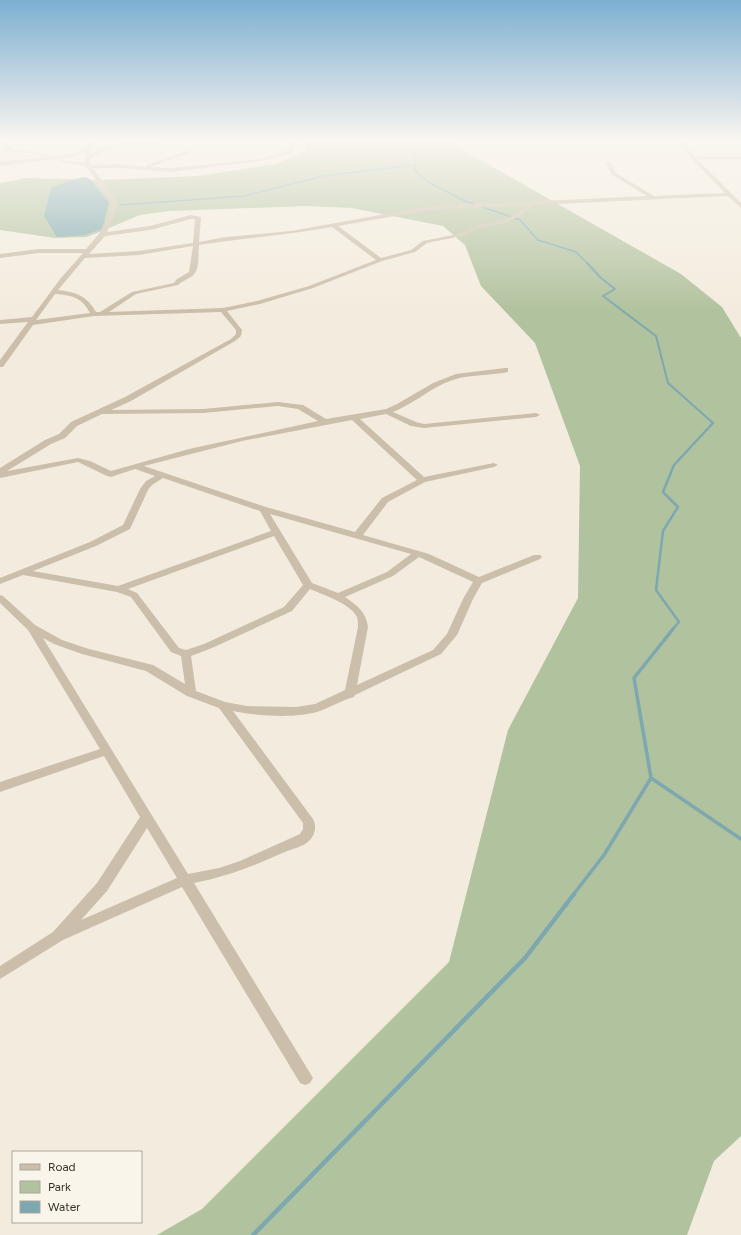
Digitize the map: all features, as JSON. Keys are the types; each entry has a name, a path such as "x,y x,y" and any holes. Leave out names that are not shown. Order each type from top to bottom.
{"street":[{"path":"0,365 54,292 104,234 114,208 114,202 111,198"},
{"path":"0,256 39,251 86,254 139,253 226,239 271,235 334,226 430,208 641,198"},
{"path":"732,198 741,206"},
{"path":"0,322 33,321 98,314 223,310 258,303 289,295 332,280 380,260 414,251 425,242 453,237 477,227 503,222 520,214 532,204"},
{"path":"98,314 134,293 174,285 192,273 194,268 198,217 196,216 150,228 104,234"},
{"path":"334,226 380,260"},
{"path":"368,252 397,255"},
{"path":"54,292 76,294 98,314"},
{"path":"0,472 48,442 62,436 74,424 128,399 233,340 239,335 239,330 223,310"},
{"path":"0,475 78,460 90,463 106,474 111,474 224,442 324,421 385,411 396,408 442,381 454,377 506,370"},
{"path":"98,412 203,411 278,404 300,407 324,421"},
{"path":"385,411 414,424 424,426 536,415"},
{"path":"354,417 422,480"},
{"path":"135,466 263,509 358,535 436,559 466,576 479,581"},
{"path":"358,535 384,500 422,480 494,466"},
{"path":"0,582 20,572 93,544 127,527 144,489 149,483 161,476"},
{"path":"263,509 308,585 338,597 356,609 362,618 363,627 350,694"},
{"path":"119,589 277,532"},
{"path":"338,597 386,577 404,566 418,553"},
{"path":"0,598 31,627 58,642 86,652 149,668 191,693 223,705 247,710 296,711 317,708 350,694 437,652 450,640 460,622 470,594 479,581 537,557"},
{"path":"20,572 119,589 134,595 175,650 186,654 208,646 288,609 293,605 308,585"},
{"path":"31,627 305,1078"},
{"path":"186,654 191,693"},
{"path":"0,973 58,936 185,880 219,873 304,838 309,830 309,822 223,705"},
{"path":"0,787 107,751"},
{"path":"58,936 102,887 147,817"}],"green space":[{"path":"0,198 547,198 681,274 722,307 741,338 741,1136 714,1161 687,1235 157,1235 202,1209 449,962 508,730 578,598 580,466 535,343 481,286 465,245 443,226 352,208 306,206 169,211 140,215 87,237 55,238 0,230"}],"water":[{"path":"49,198 105,198 109,203 102,229 85,235 57,237 44,216"}],"waterway":[{"path":"120,205 221,198"},
{"path":"458,198 520,220 538,240 576,252 587,263"},
{"path":"587,263 601,278 615,289 603,296 656,336 668,383 713,423"},
{"path":"672,630 679,622 656,590 663,531 678,507 663,492 674,465 713,423"},
{"path":"651,778 634,678 673,629"},
{"path":"573,895 604,855 651,778"},
{"path":"651,778 741,839"},
{"path":"253,1235 525,958 574,894"}]}
